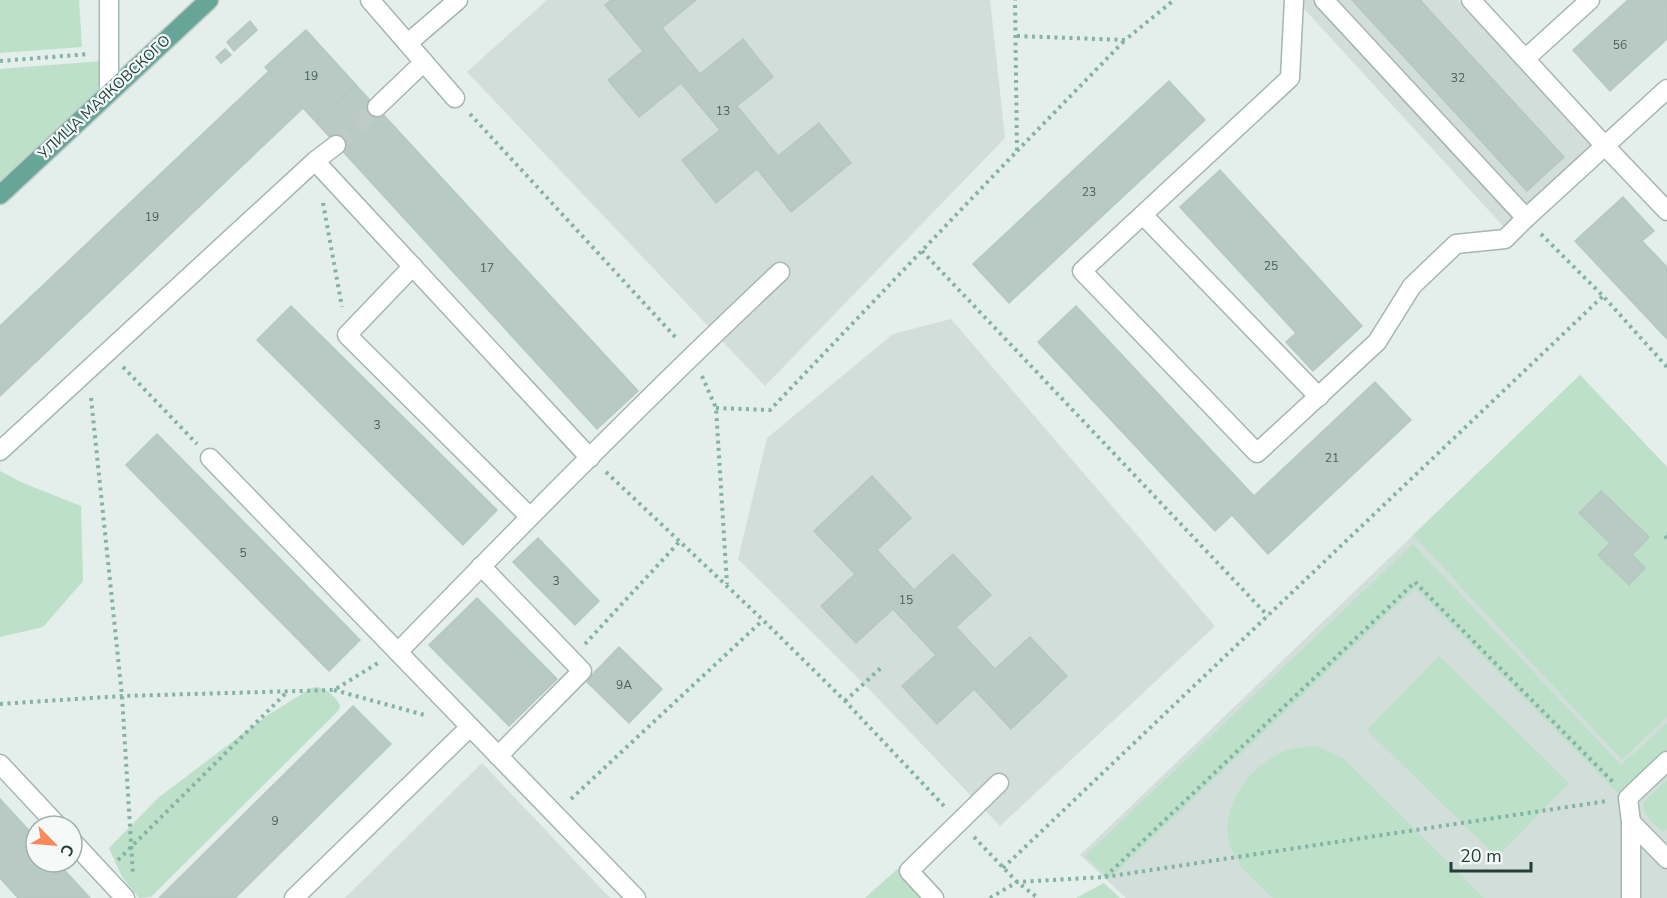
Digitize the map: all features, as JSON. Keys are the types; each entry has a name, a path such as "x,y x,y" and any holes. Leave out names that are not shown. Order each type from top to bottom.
{"main road":[{"name":"УЛИЦА МАЯКОВСКОГО","path":"0,195 209,0"}],"lane":[{"path":"109,93 110,0"},
{"path":"370,0 456,98"},
{"path":"408,43 458,0"},
{"path":"1294,0 1290,78 1082,271 1257,453 1377,342 1412,286 1456,244 1505,238 1667,89"},
{"path":"1324,0 1526,219"},
{"path":"1471,0 1667,211"},
{"path":"1525,59 1590,0"},
{"path":"377,107 424,62"},
{"path":"0,451 315,160 336,144"},
{"path":"315,160 590,458"},
{"path":"1143,215 1319,397"},
{"path":"413,266 347,335 530,516"},
{"path":"398,652 530,516 692,355 780,272"},
{"path":"210,458 636,898"},
{"path":"481,566 582,671 498,756"},
{"path":"294,898 470,727"},
{"path":"1631,898 1631,822 1628,798 1667,761"},
{"path":"0,764 47,814"},
{"path":"934,898 909,871 999,783"},
{"path":"1631,822 1667,859"},
{"path":"84,854 124,898"}],"path":[{"path":"1015,0 1017,151"},
{"path":"716,408 770,410 1125,40 1174,0"},
{"path":"1017,36 1125,40"},
{"path":"0,61 110,53"},
{"path":"456,98 692,355 716,408 727,584"},
{"path":"315,160 347,335"},
{"path":"1526,219 1603,296 1667,367"},
{"path":"922,251 1268,616"},
{"path":"1003,868 1603,296"},
{"path":"108,352 210,458"},
{"path":"88,370 122,696 133,878"},
{"path":"590,458 727,584 845,701 1003,868 1038,898"},
{"path":"571,660 680,541"},
{"path":"1104,877 1415,582 1628,798"},
{"path":"555,814 763,620"},
{"path":"334,690 398,652"},
{"path":"845,701 883,666"},
{"path":"0,704 122,696 334,690 470,727"},
{"path":"103,874 132,848 287,692"},
{"path":"990,898 1017,882 1104,877 1628,798"}],"shaded area":[{"path":"547,0 990,0 1005,138 765,386 467,72"},
{"path":"1296,0 1458,0 1591,145 1503,226"},
{"path":"951,319 1215,626 1000,826 864,684 738,559 767,438 893,334"},
{"path":"1580,375 1667,467 1667,898 1126,898 1080,855"},
{"path":"482,763 610,898 345,898"}],"green space":[{"path":"0,0 79,0 82,47 0,53"},
{"path":"102,61 102,86 0,181 0,69"},
{"path":"1580,375 1667,467 1667,717 1622,760 1413,535"},
{"path":"0,471 23,483 81,506 83,581 43,627 0,637"},
{"path":"1413,544 1621,765 1667,723 1667,754 1621,796 1415,588 1109,879 1085,856"},
{"path":"1439,656 1569,783 1497,857 1367,730"},
{"path":"318,687 335,699 340,705 339,710 151,897 139,898 122,877 109,848 158,798 265,717 311,688"},
{"path":"1317,746 1344,759 1484,898 1273,898 1236,860 1228,838 1231,807 1247,779 1271,758 1285,751"},
{"path":"1667,780 1667,829 1663,832 1649,818 1644,802"},
{"path":"901,866 930,898 865,898"},
{"path":"1104,883 1120,898 1076,898"}],"building":[{"path":"611,0 696,0 662,28 700,74 743,39 773,77 737,106 778,156 819,123 851,163 791,212 757,169 716,203 682,160 720,130 681,83 639,117 608,80 643,51 605,5"},
{"path":"1352,0 1420,0 1564,157 1527,191"},
{"path":"1628,0 1667,0 1667,39 1610,91 1573,50"},
{"path":"250,21 257,30 234,51 227,42"},
{"path":"306,30 356,85 316,122 265,67"},
{"path":"225,49 231,55 221,63 216,57"},
{"path":"269,71 303,108 0,396 0,326"},
{"path":"1169,81 1205,120 1009,303 973,264"},
{"path":"356,85 638,391 597,429 316,122"},
{"path":"1220,170 1362,326 1313,371 1286,342 1296,333 1180,207"},
{"path":"1623,197 1654,231 1642,241 1667,267 1667,339 1575,241"},
{"path":"291,306 497,510 463,545 257,340"},
{"path":"1076,306 1254,496 1375,382 1411,420 1268,554 1232,515 1215,531 1038,342"},
{"path":"157,434 360,640 329,671 126,465"},
{"path":"872,476 911,518 877,550 914,590 953,554 991,595 956,627 995,669 1030,637 1067,676 1011,729 974,689 937,724 902,686 936,655 893,609 856,643 821,606 855,574 814,531"},
{"path":"1601,491 1649,537 1632,555 1645,568 1629,585 1598,555 1610,543 1579,513"},
{"path":"538,538 599,601 575,625 513,562"},
{"path":"477,598 557,679 509,726 429,645"},
{"path":"619,647 662,689 629,723 586,681"},
{"path":"353,706 391,744 235,898 159,898"},
{"path":"0,799 24,825 24,874 68,874 90,898 18,898 0,878"}],"tunnel":[{"path":"336,145 377,107"}]}
